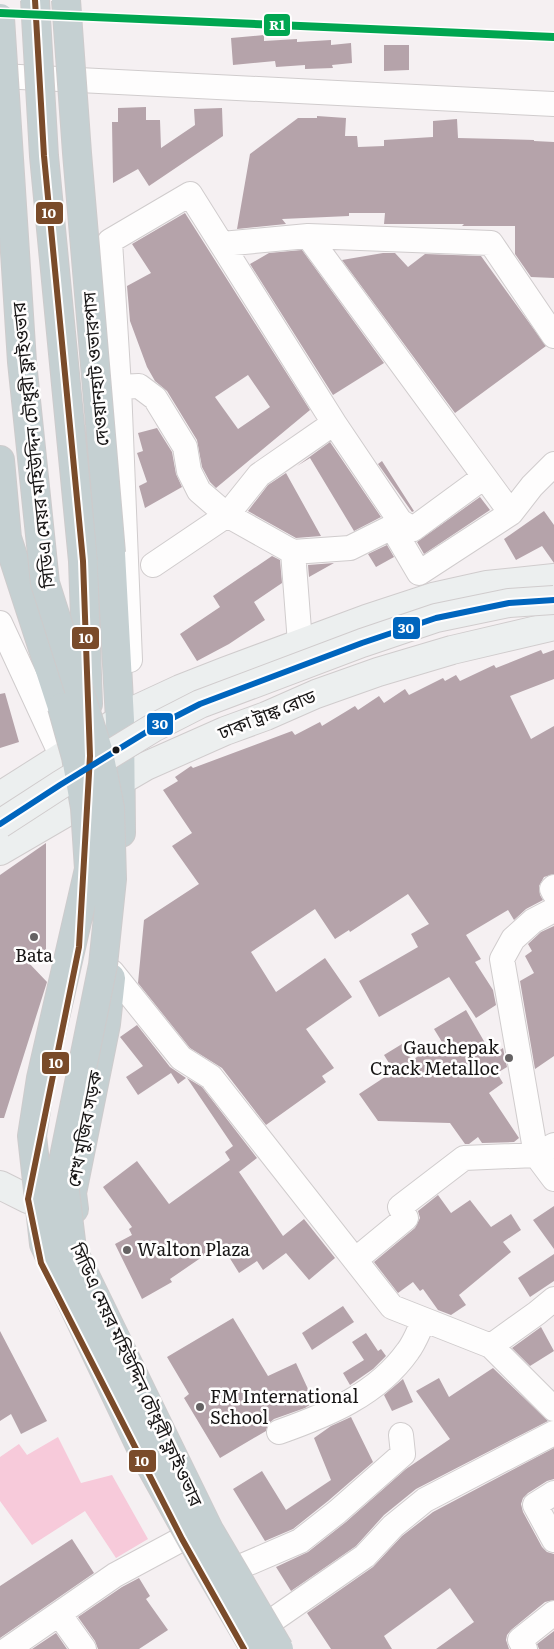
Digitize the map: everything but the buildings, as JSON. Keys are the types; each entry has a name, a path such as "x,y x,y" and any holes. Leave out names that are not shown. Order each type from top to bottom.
{"highway":[{"name":"দেওয়ানহাট ওভারপাস","path":"35,0 44,156 83,561 89,748"},
{"name":"দেওয়ানহাট ওভারপাস","path":"66,0 111,552 120,722"},
{"name":"সিডিএ মেয়র মহিউদ্দিন চৌধুরী ফ্লাইওভার","path":"0,18 22,362 45,583 99,753 110,808 112,880 103,965 62,1167 72,1249 209,1530 279,1649"},
{"path":"0,460 7,538 62,707 76,757 85,808 89,869 41,1078 32,1136 44,1244 144,1454 255,1649"},
{"name":"শেখ মুজিব সড়ক","path":"120,722 121,828 112,972 106,1024 72,1193 79,1246 145,1389 242,1566 270,1622 287,1649"},
{"path":"89,748 88,799 79,947 30,1210 41,1263 182,1539 244,1649"},
{"path":"30,1210 75,1217"}],"main road":[{"path":"0,796 62,757 89,748 139,708 180,689 366,619 433,597 487,585 554,578"},
{"name":"ঢাকা ট্রাঙ্ক রোড","path":"0,824 153,728 200,704 362,643 436,618 509,603 554,600"},
{"name":"ঢাকা ট্রাঙ্ক রোড","path":"0,851 146,766 316,694 378,672 452,650 554,626"},
{"path":"0,1185 30,1210"}],"street":[{"path":"0,76 554,104"},
{"path":"120,722 131,691 119,387 110,241 190,194 396,524 419,573 511,513 532,486 554,464"},
{"path":"308,236 511,513"},
{"path":"222,244 308,236 491,243 554,336"},
{"path":"119,387 139,386 155,398 185,447 189,471 199,491 227,515 293,552 350,548 396,524 413,529 484,477"},
{"path":"153,565 227,515 259,475 334,423"},
{"path":"293,552 300,644"},
{"path":"0,623 62,757"},
{"path":"554,887 552,889 554,893"},
{"path":"554,910 533,921 513,939 502,959 545,1150 554,1179"},
{"path":"112,972 181,1058 211,1077 392,1307 491,1346 554,1408"},
{"path":"355,1260 406,1218 400,1207 464,1158 545,1150"},
{"path":"491,1346 554,1299"},
{"path":"278,1432 325,1415 359,1397 386,1375 408,1350 424,1320"},
{"path":"270,1622 366,1556 393,1526 425,1500 554,1433"},
{"path":"242,1566 300,1541 338,1512 403,1454 401,1435"},
{"path":"554,1494 535,1505 554,1540"},
{"path":"8,1649 116,1575 182,1539"},
{"path":"525,1649 520,1640 554,1613"},
{"path":"59,1614 84,1649"}],"shaded area":[{"path":"58,1437 81,1483 112,1475 148,1539 116,1558 85,1511 32,1545 0,1501 0,1457 19,1444 27,1455"}],"transit line":[{"name":"10","path":"35,0 44,156 83,561 90,756 79,947 28,1199 41,1263 182,1539 244,1649"},
{"name":"R1","path":"0,13 554,37"},
{"name":"30","path":"0,824 153,728 200,704 362,643 436,618 509,603 554,600"}],"place":[{"name":"Bata","path":"34,937"},
{"name":"Gauchepak Crack Metalloc","path":"509,1058"},
{"name":"Walton Plaza","path":"127,1250"},
{"name":"FM International School","path":"200,1407"}]}
